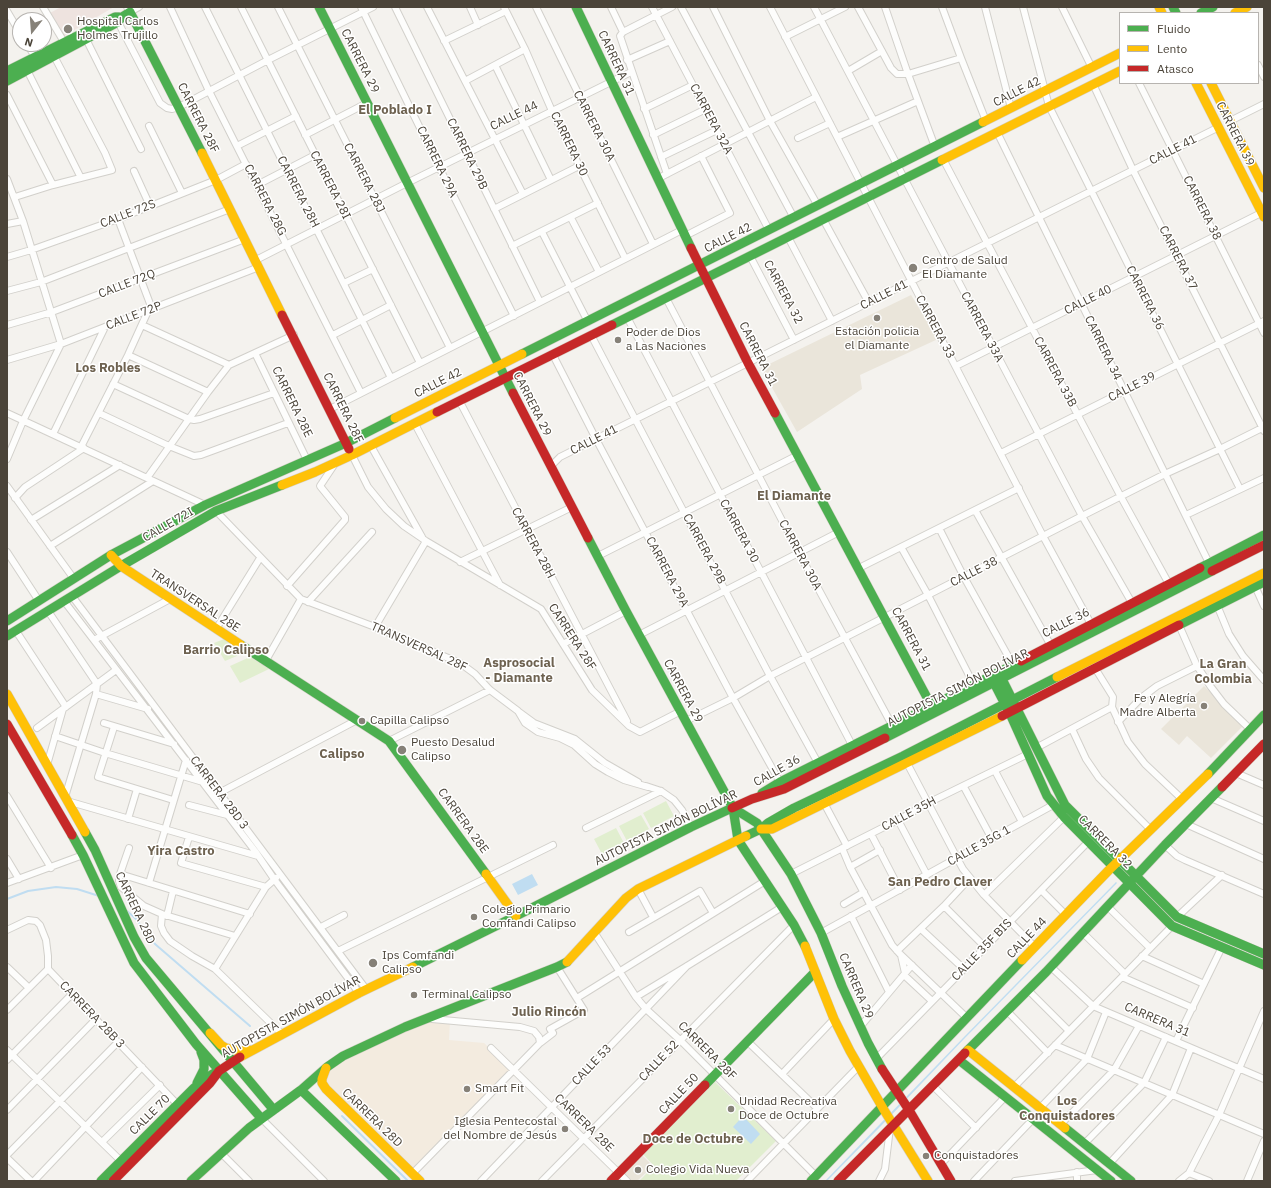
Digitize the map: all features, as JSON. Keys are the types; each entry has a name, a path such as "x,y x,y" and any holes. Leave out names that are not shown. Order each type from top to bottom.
{"main road":[{"name":"CARRERA 29","path":"319,7 505,378 626,611 733,808 738,840 794,925 805,946 834,1019 858,1066 892,1126 928,1181"},
{"name":"CARRERA 31","path":"576,7 748,363 932,705"},
{"path":"1203,12 1213,7"},
{"path":"1237,12 1247,7"},
{"path":"7,71 122,15"},
{"path":"7,81 86,39 122,15"},
{"name":"CARRERA 28F","path":"122,15 180,107 352,455"},
{"name":"CALLE 42","path":"346,443 1119,54"},
{"path":"352,455 1119,71"},
{"name":"CARRERA 39","path":"1197,84 1263,213"},
{"name":"CARRERA 39","path":"1212,84 1264,188"},
{"name":"CALLE 72I","path":"8,619 111,556 205,505 346,443"},
{"name":"CALLE 72I","path":"7,636 121,566 216,511 352,455"},
{"name":"CALLE 36","path":"782,785 818,763 852,746 894,729 932,705 974,685 996,678 1013,664 1035,657 1050,644 1264,535"},
{"name":"AUTOPISTA SIMÓN BOLÍVAR","path":"113,1181 210,1083 219,1071 232,1061 262,1044 363,991 516,916 691,827 752,800 1035,657 1142,608 1264,545"},
{"name":"TRANSVERSAL 28E","path":"111,556 121,566 216,630 389,741"},
{"path":"1011,707 1081,665 1264,573"},
{"path":"191,1181 261,1118 301,1090 327,1067 343,1056 427,1018 557,967 568,961 580,950 594,932 626,898 638,889 761,829 768,823 794,808 1077,677 1264,582"},
{"path":"1077,677 1081,665"},
{"name":"CARRERA 32","path":"996,678 1011,707 1036,748 1065,805 1177,917 1264,954"},
{"name":"CARRERA 28D","path":"7,694 95,850 112,884 134,937 146,958 273,1109"},
{"name":"CARRERA 32","path":"1011,707 1028,754 1053,805 1088,842 1172,926 1264,965"},
{"name":"CALLE 44","path":"813,1178 883,1109 1035,947 1264,715"},
{"name":"CARRERA 28D","path":"7,724 83,855 134,963 196,1044 261,1118"},
{"name":"CARRERA 28E","path":"389,741 516,916"},
{"path":"761,829 772,829 907,763 935,744"},
{"path":"838,1181 1051,967 1165,845 1263,747"},
{"name":"CARRERA 29","path":"733,808 757,823 791,874 821,933 860,1027 876,1059 909,1110 951,1181"},
{"name":"CALLE 50","path":"611,1181 815,972"},
{"path":"210,1033 222,1045 235,1051 244,1051 262,1044"},
{"path":"194,1088 202,1074 204,1064 201,1052 196,1044"},
{"path":"968,1050 1131,1181"},
{"path":"970,1069 972,1062 978,1059"},
{"path":"959,1060 1111,1181"},
{"name":"CARRERA 28D","path":"327,1067 322,1079 322,1083 326,1089 420,1181"},
{"name":"CALLE 70","path":"101,1181 194,1088 206,1078 219,1071"},
{"path":"301,1090 396,1181"},
{"path":"123,1159 139,1154"},
{"path":"197,1181 207,1167"}],"street":[{"path":"43,7 64,42"},
{"path":"140,7 122,15 160,103 167,108 172,109 180,107 362,10 373,7"},
{"name":"CARRERA 28G","path":"170,7 209,91 361,392"},
{"name":"CARRERA 28H","path":"205,7 391,378"},
{"name":"CARRERA 28I","path":"241,7 420,363"},
{"name":"CARRERA 28J","path":"278,7 450,348"},
{"name":"CARRERA 29B","path":"395,7 540,302"},
{"path":"427,7 523,194"},
{"path":"470,7 478,25"},
{"name":"CARRERA 30A","path":"536,7 653,244"},
{"path":"611,7 621,34 627,60 667,174"},
{"name":"CARRERA 32A","path":"652,7 769,230"},
{"path":"621,34 672,7"},
{"path":"681,7 794,218"},
{"path":"713,7 770,121 818,206"},
{"name":"CARRERA 33","path":"770,7 1043,536 1091,624"},
{"name":"CARRERA 33A","path":"814,7 1082,516 1132,603"},
{"path":"785,37 845,7"},
{"path":"858,7 894,72 897,74 908,74 961,58"},
{"path":"885,7 935,147"},
{"path":"942,7 986,121"},
{"path":"986,7 1011,108"},
{"name":"CARRERA 36","path":"1023,7 1049,106 1240,489"},
{"path":"1065,8 1092,68"},
{"path":"444,41 478,25 505,9"},
{"name":"CARRERA 30","path":"505,9 525,49 552,111 625,258"},
{"name":"CARRERA 29A","path":"362,10 514,316"},
{"path":"86,39 141,149"},
{"path":"627,60 670,41"},
{"path":"465,81 525,49"},
{"path":"848,71 882,50"},
{"path":"31,52 34,57"},
{"path":"15,197 112,170 105,153 54,56"},
{"path":"495,65 552,180"},
{"path":"1259,67 1264,77"},
{"path":"27,70 81,178"},
{"name":"CALLE 44","path":"407,183 632,72"},
{"name":"CARRERA 37","path":"1093,84 1134,170 1263,428"},
{"name":"CARRERA 38","path":"1140,84 1262,322 1264,333"},
{"path":"644,109 693,85"},
{"path":"7,95 54,185"},
{"path":"658,179 816,97"},
{"path":"837,137 918,101"},
{"path":"305,135 367,103"},
{"path":"1230,121 1264,104"},
{"path":"653,135 706,109"},
{"path":"237,146 296,116"},
{"path":"798,138 830,123"},
{"path":"149,126 182,193"},
{"name":"CALLE 41","path":"551,466 560,457 1219,127"},
{"path":"661,157 717,130"},
{"name":"CARRERA 34","path":"997,132 1209,563"},
{"path":"257,185 315,155"},
{"path":"330,409 653,244 684,233 730,213 701,156"},
{"name":"CARRERA 33B","path":"943,159 1121,497 1169,584"},
{"name":"CALLE 72S","path":"7,257 118,219 216,180 246,164"},
{"path":"494,209 579,166"},
{"path":"134,171 150,206"},
{"path":"7,179 23,220 61,344 23,421 7,459"},
{"name":"CALLE 72P","path":"7,360 61,344 150,310 257,264 287,244 407,183"},
{"path":"512,246 598,203"},
{"path":"7,291 41,282 230,209"},
{"name":"CALLE 40","path":"956,366 1216,235 1263,213"},
{"path":"570,218 599,272"},
{"path":"15,498 25,486 82,447 150,310 142,278 118,219"},
{"path":"823,219 869,303"},
{"path":"7,224 23,220"},
{"path":"542,232 588,322"},
{"path":"788,237 832,321"},
{"name":"CALLE 72Q","path":"7,325 52,312 245,239"},
{"name":"CARRERA 32","path":"750,256 794,340"},
{"path":"344,283 373,269"},
{"name":"CARRERA 30A","path":"666,298 844,639 894,729"},
{"path":"333,335 391,305"},
{"name":"CARRERA 30","path":"627,317 852,746"},
{"name":"CALLE 39","path":"1001,453 1262,322"},
{"path":"142,325 229,365"},
{"path":"53,434 105,327"},
{"path":"50,546 150,479 169,446 229,365 294,335"},
{"name":"CARRERA 29B","path":"591,336 770,676 818,763"},
{"name":"CARRERA 28E","path":"255,353 307,460"},
{"name":"CARRERA 29A","path":"553,354 596,439 733,698 782,785"},
{"path":"128,355 208,392"},
{"path":"113,384 189,419 200,419 274,393"},
{"name":"CARRERA 28H","path":"460,402 629,726"},
{"path":"7,413 205,505"},
{"path":"99,413 194,456 201,455 288,423"},
{"path":"416,424 501,586"},
{"name":"CALLE 38","path":"686,721 733,698 770,676 886,618 1082,516 1165,474 1263,428"},
{"path":"371,446 424,540 375,627"},
{"name":"CARRERA 28F","path":"352,455 368,487 386,509 404,526 460,562 540,609 592,690 629,726 640,732 681,711"},
{"path":"598,556 798,455"},
{"path":"287,586 345,520 345,517 320,486 334,463"},
{"path":"31,520 120,465"},
{"path":"1186,515 1264,478"},
{"path":"7,486 74,579"},
{"path":"858,568 1019,488"},
{"path":"460,562 572,506"},
{"path":"975,510 1050,644"},
{"name":"TRANSVERSAL 28F","path":"216,511 301,599 375,627 460,663 475,674 490,690 518,711 525,723 538,732 560,738 574,744 595,764 624,780 661,791"},
{"path":"939,528 964,577 1013,664"},
{"path":"308,602 372,532"},
{"path":"639,635 839,532"},
{"path":"901,547 928,595 974,685"},
{"path":"7,552 39,601"},
{"path":"216,630 260,558"},
{"path":"1255,586 1264,606"},
{"name":"CARRERA 28D 3","path":"68,599 101,635 220,793 274,879 363,991"},
{"name":"CARRERA 28D 3","path":"68,599 94,640 116,670 148,709 227,815 258,852 280,875 321,927 363,991"},
{"path":"94,640 170,599"},
{"path":"265,662 301,599"},
{"path":"1217,605 1230,634 1243,656 1264,680"},
{"path":"48,611 97,684 96,694 80,745 66,799 189,837 258,852"},
{"path":"563,644 626,611"},
{"path":"1179,625 1198,666 1211,687 1220,699 1250,729"},
{"path":"16,630 65,708"},
{"path":"1118,722 1141,698 1157,686 1198,666"},
{"path":"1095,668 1113,697 1112,707 1128,742 1145,764 1182,799"},
{"path":"37,728 116,670"},
{"path":"389,741 490,690"},
{"path":"96,694 148,709"},
{"path":"1036,748 1112,707"},
{"path":"47,765 65,708"},
{"path":"220,793 357,720"},
{"path":"104,724 174,744"},
{"path":"114,726 98,777 174,800"},
{"path":"1072,729 1086,759 1099,778 1151,830"},
{"path":"55,736 203,782"},
{"name":"CALLE 35H","path":"791,874 871,834 928,803 964,787 1028,754"},
{"path":"149,883 186,760"},
{"path":"907,763 956,858 984,895 1035,947"},
{"path":"995,771 1022,822"},
{"path":"1236,773 1264,785"},
{"path":"964,787 992,839"},
{"path":"128,819 137,789"},
{"path":"586,828 661,791 674,800 682,810 691,827"},
{"path":"7,796 51,868"},
{"path":"1211,798 1264,821"},
{"path":"824,803 844,847 850,867 892,945 967,1018"},
{"path":"189,805 227,815"},
{"name":"CALLE 35G 1","path":"821,933 1053,805"},
{"path":"984,895 1064,817"},
{"path":"898,820 927,875"},
{"path":"1186,824 1264,859"},
{"path":"871,834 900,890"},
{"path":"189,837 181,863 266,887"},
{"name":"CALLE 35F BIS","path":"876,1059 1088,842"},
{"path":"338,951 553,845"},
{"path":"1165,845 1177,856 1185,860 1264,894"},
{"path":"129,848 120,874 119,881 121,887 144,906 165,915 235,936"},
{"path":"850,867 880,850"},
{"path":"7,883 83,855"},
{"path":"7,859 20,879"},
{"path":"120,874 250,914"},
{"path":"215,969 266,887 280,875"},
{"path":"1177,917 1222,875"},
{"path":"899,953 970,878"},
{"path":"577,998 765,881"},
{"path":"638,889 653,917"},
{"path":"1041,890 1066,916"},
{"path":"173,891 161,926 170,941 215,969 282,1034"},
{"path":"629,932 700,891 713,913"},
{"path":"844,904 864,892"},
{"path":"636,997 782,906"},
{"path":"944,906 985,947"},
{"path":"1108,907 1150,948"},
{"path":"321,927 344,915"},
{"path":"851,916 889,992"},
{"path":"7,930 28,920 36,921 40,925 46,940 48,956 48,969 8,1008"},
{"name":"CALLE 52","path":"542,1181 794,925"},
{"path":"1014,1087 1172,926"},
{"path":"921,929 964,969"},
{"name":"CARRERA 28F","path":"594,932 636,997 646,1009 680,1040 783,1143 813,1178"},
{"path":"1083,933 1123,975 1193,1008"},
{"path":"1176,1042 1222,947"},
{"path":"899,953 904,974 932,1001"},
{"path":"1142,956 1204,984"},
{"path":"860,1027 912,965"},
{"name":"CALLE 53","path":"481,1181 687,966"},
{"path":"7,967 29,988"},
{"path":"412,1174 540,1043 553,1033 550,1029 584,1010 557,967"},
{"name":"CARRERA 31","path":"1051,967 1093,1006 1264,1079"},
{"name":"CARRERA 28B 3","path":"48,969 177,1104"},
{"path":"1028,990 1069,1031"},
{"path":"7,1060 72,994"},
{"path":"1007,1011 1048,1053"},
{"path":"1040,1108 1087,1059 1106,1012"},
{"path":"1179,1181 1189,1173 1219,1115 1263,1015"},
{"path":"427,1018 520,1027 534,1032 539,1037 540,1043"},
{"path":"7,1110 96,1019"},
{"path":"782,1074 834,1019"},
{"path":"1060,1125 1114,1070 1139,1026"},
{"path":"1084,1144 1144,1083 1166,1037"},
{"path":"747,1041 817,1108"},
{"path":"31,1181 7,1156 118,1042"},
{"path":"1055,1045 1264,1134"},
{"name":"CARRERA 28E","path":"491,1048 627,1181"},
{"path":"1109,1164 1172,1095 1191,1048"},
{"path":"7,1050 102,1142 123,1159"},
{"path":"747,1181 858,1066"},
{"path":"34,1181 142,1067"},
{"path":"102,1142 160,1085"},
{"path":"933,1086 976,1128"},
{"path":"941,1164 1005,1097"},
{"path":"261,1118 324,1181"},
{"path":"974,1181 1033,1119"},
{"path":"879,1181 884,1169 892,1126"},
{"path":"1247,1181 1264,1141"},
{"path":"222,1154 249,1181"},
{"path":"1015,1181 1097,1170"},
{"path":"1077,1172 1077,1181"},
{"path":"1189,1173 1209,1181"}],"shaded area":[{"name":"Hospital Carlos Holmes Trujillo","path":"61,7 114,7 64,36 52,16 52,12"},
{"path":"911,295 938,339 860,375 862,389 797,432 761,368"},
{"name":"Fe y Alegría Madre Alberta","path":"1204,686 1244,725 1211,758 1187,736 1179,745 1161,729"},
{"path":"427,1018 450,1021 449,1040 484,1043 513,1070 412,1174 326,1089 327,1067"},
{"name":"Colegio Vida Nueva","path":"642,1155 653,1166 637,1181 631,1181 624,1174"}],"green space":[{"path":"224,639 244,653 225,661 214,643"},
{"path":"250,657 269,669 240,683 230,666"},
{"path":"666,801 674,816 651,828 643,813"},
{"path":"641,815 649,829 627,841 619,826"},
{"path":"616,828 624,843 602,854 594,839"},
{"path":"715,1082 776,1141 736,1181 639,1181 654,1166 643,1154"}],"water":[{"path":"532,874 538,885 518,895 512,884"},
{"path":"1116,882 1117,883 880,1127 827,1181 825,1181 963,1038"},
{"path":"743,1116 760,1134 751,1144 733,1127"}],"waterway":[{"path":"7,899 28,891 56,887 77,889 99,896"},
{"path":"127,911 136,919 155,944 250,1026"},
{"path":"342,1116 408,1181"}],"traffic: fast":[{"path":"319,7 513,393"},
{"path":"576,7 691,248"},
{"path":"1173,7 1176,12"},
{"path":"1203,12 1213,7"},
{"path":"7,81 118,22 122,17 130,12 202,153"},
{"path":"7,71 115,17 119,17"},
{"path":"522,354 983,122"},
{"path":"612,325 942,160"},
{"path":"775,413 931,705"},
{"path":"7,621 111,555 205,505 346,443 395,418"},
{"path":"7,636 121,566 216,511 282,485"},
{"path":"1200,568 1264,535"},
{"path":"588,538 733,808 738,840 794,925 805,946"},
{"path":"885,738 1212,571"},
{"path":"1179,625 1264,582"},
{"path":"241,645 389,741 486,874"},
{"path":"762,793 780,782 1021,661"},
{"path":"999,673 1065,805 1177,917 1264,954"},
{"path":"991,677 1011,716 1047,796 1064,817 1172,926 1264,965"},
{"path":"746,836 761,829 768,823 794,808 903,756 1057,677"},
{"path":"1208,774 1264,715"},
{"path":"965,1053 1046,972 1165,845 1222,787"},
{"path":"413,967 691,827 732,808"},
{"path":"733,808 757,823 791,874 821,933 842,986 868,1043 882,1069"},
{"path":"85,832 95,850 134,937 146,958 273,1109"},
{"path":"72,835 134,963 196,1044 261,1118"},
{"path":"811,1181 1022,960"},
{"path":"191,1181 249,1128 301,1090 327,1067 343,1056 405,1027 567,962"},
{"path":"705,1085 815,972"},
{"path":"197,1083 204,1069 204,1060 201,1052"},
{"path":"959,1060 1111,1181"},
{"path":"101,1181 194,1088 206,1078 218,1071"},
{"path":"301,1090 396,1181"},
{"path":"1065,1128 1131,1181"}],"traffic: slow":[{"path":"1159,7 1162,12"},
{"path":"1237,12 1247,7"},
{"path":"983,122 1119,54"},
{"path":"942,160 1119,72"},
{"path":"1197,84 1264,217"},
{"path":"1212,84 1264,188"},
{"path":"202,153 282,315"},
{"path":"395,418 522,354"},
{"path":"282,485 352,455 437,412"},
{"path":"111,555 121,566 241,645"},
{"path":"1057,677 1264,573"},
{"path":"7,694 85,832"},
{"path":"761,829 772,829 1002,716"},
{"path":"1022,960 1109,870 1208,774"},
{"path":"567,962 626,898 638,889 746,836"},
{"path":"486,874 516,916"},
{"path":"805,946 834,1019 850,1051 884,1110 928,1181"},
{"path":"240,1057 359,993 413,967"},
{"path":"210,1033 221,1045 226,1048 240,1051 249,1050"},
{"path":"968,1050 1065,1128"},
{"path":"326,1068 322,1079 322,1083 326,1089 420,1181"}],"traffic: jam":[{"path":"691,248 748,363 775,413"},
{"path":"282,315 349,449"},
{"path":"437,412 612,325"},
{"path":"513,393 588,538"},
{"path":"1212,571 1264,545"},
{"path":"1021,661 1200,568"},
{"path":"1002,716 1179,625"},
{"path":"7,724 72,835"},
{"path":"732,808 752,799 784,789 885,738"},
{"path":"1222,787 1264,744"},
{"path":"838,1181 965,1053"},
{"path":"113,1181 210,1083 219,1071 240,1057"},
{"path":"882,1069 909,1110 951,1181"},
{"path":"611,1181 705,1085"}],"place":[{"name":"Hospital Carlos Holmes Trujillo","path":"68,29"},
{"name":"Centro de Salud El Diamante","path":"913,268"},
{"name":"Estación policia el Diamante","path":"877,318"},
{"name":"Poder de Dios a Las Naciones","path":"618,340"},
{"name":"Fe y Alegría Madre Alberta","path":"1204,706"},
{"name":"Capilla Calipso","path":"362,721"},
{"name":"Puesto Desalud Calipso","path":"402,750"},
{"name":"Colegio Primario Comfandi Calipso","path":"474,917"},
{"name":"Ips Comfandi Calipso","path":"373,963"},
{"name":"Terminal Calipso","path":"414,995"},
{"name":"Smart Fit","path":"467,1089"},
{"name":"Unidad Recreativa Doce de Octubre","path":"731,1109"},
{"name":"Iglesia Pentecostal del Nombre de Jesús","path":"565,1129"},
{"name":"Conquistadores","path":"926,1156"},
{"name":"Colegio Vida Nueva","path":"638,1170"}],"district":[{"name":"El Poblado I","path":"395,110"},
{"name":"Los Robles","path":"108,368"},
{"name":"El Diamante","path":"794,496"},
{"name":"Barrio Calipso","path":"226,650"},
{"name":"Asprosocial - Diamante","path":"519,670"},
{"name":"La Gran Colombia","path":"1223,672"},
{"name":"Calipso","path":"342,754"},
{"name":"Yira Castro","path":"181,851"},
{"name":"San Pedro Claver","path":"940,882"},
{"name":"Julio Rincón","path":"549,1012"},
{"name":"Los Conquistadores","path":"1067,1108"},
{"name":"Doce de Octubre","path":"693,1139"}]}
